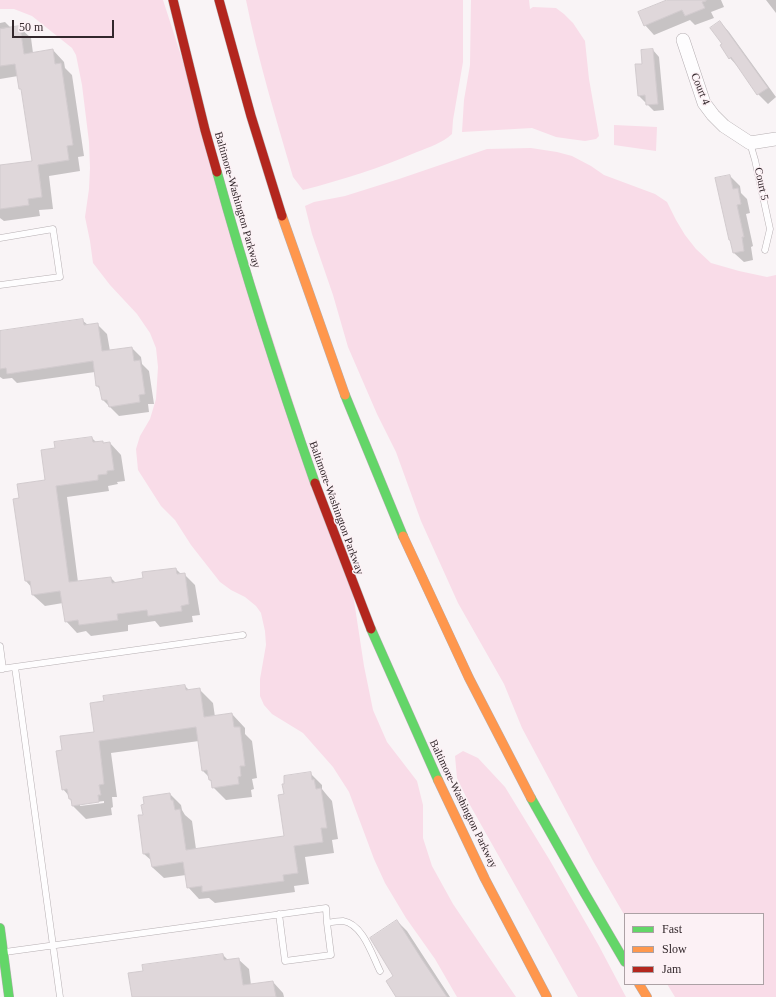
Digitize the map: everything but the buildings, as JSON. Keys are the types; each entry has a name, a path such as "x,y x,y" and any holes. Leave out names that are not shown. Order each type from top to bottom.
{"main road":[{"name":"Baltimore-Washington Parkway","path":"173,0 190,77 248,283 282,393 351,582 398,695 453,814 519,946 547,997"},
{"path":"219,0 237,69 269,176 302,275 339,380 413,559 504,749 591,906 624,960"},
{"path":"0,928 2,952 10,997"},
{"path":"640,985 647,997"}],"street":[{"name":"Court 4","path":"683,40 704,103 724,126 750,142"},
{"path":"750,142 763,142 776,139"}],"lane":[{"name":"Court 5","path":"750,142 770,229 764,250"},
{"path":"0,238 53,229 60,278 0,285"},
{"path":"0,646 2,669 243,635"},
{"path":"15,667 60,997"},
{"path":"2,952 279,914 326,908 331,955 285,961 279,914"},
{"path":"327,923 343,921 356,928 362,934 380,971"}],"shaded area":[{"path":"0,0 163,0 351,581 364,666 373,710 387,742 417,781 423,805 423,838 432,866 453,904 516,997 457,997 435,959 406,918 385,883 374,859 349,792 333,767 303,733 272,714 264,705 260,696 260,679 266,645 261,613 256,606 245,597 231,590 220,582 191,545 175,520 161,506 138,470 136,449 140,436 150,419 156,399 158,367 156,348 150,333 137,314 110,285 93,263 85,217 89,189 89,142 82,85 76,55 72,48 32,16 14,9 0,9"},
{"path":"246,0 463,0 463,62 452,134 436,144 389,163 346,178 303,190 293,177 262,67"},
{"path":"471,0 529,0 530,9 533,7 556,8 573,23 585,41 589,79 599,136 596,139 585,141 556,137 532,128 462,132 464,100 470,65"},
{"path":"614,125 657,127 656,151 614,145"},
{"path":"531,148 572,156 604,175 655,194 667,202 685,235 696,249 711,263 767,277 776,275 776,997 675,997 668,985 764,985 764,913 624,913 624,914 593,861 522,728 504,684 458,603 421,521 396,452 377,414 348,347 333,295 312,234 305,206 314,202 345,196 487,149"},
{"path":"463,751 478,758 505,787 549,859 599,946 626,997 578,997 470,805 457,778 455,756"}],"traffic: fast":[{"path":"217,172 263,328 315,483"},
{"path":"345,395 403,536"},
{"path":"371,629 438,780"},
{"path":"531,798 624,960"},
{"path":"0,928 9,997"}],"traffic: slow":[{"path":"282,216 345,395"},
{"path":"403,536 469,678 531,798"},
{"path":"438,780 485,879 547,997"},
{"path":"640,985 647,997"}],"traffic: jam":[{"path":"173,0 205,130 217,172"},
{"path":"219,0 251,116 282,216"},
{"path":"315,483 371,629"}]}
